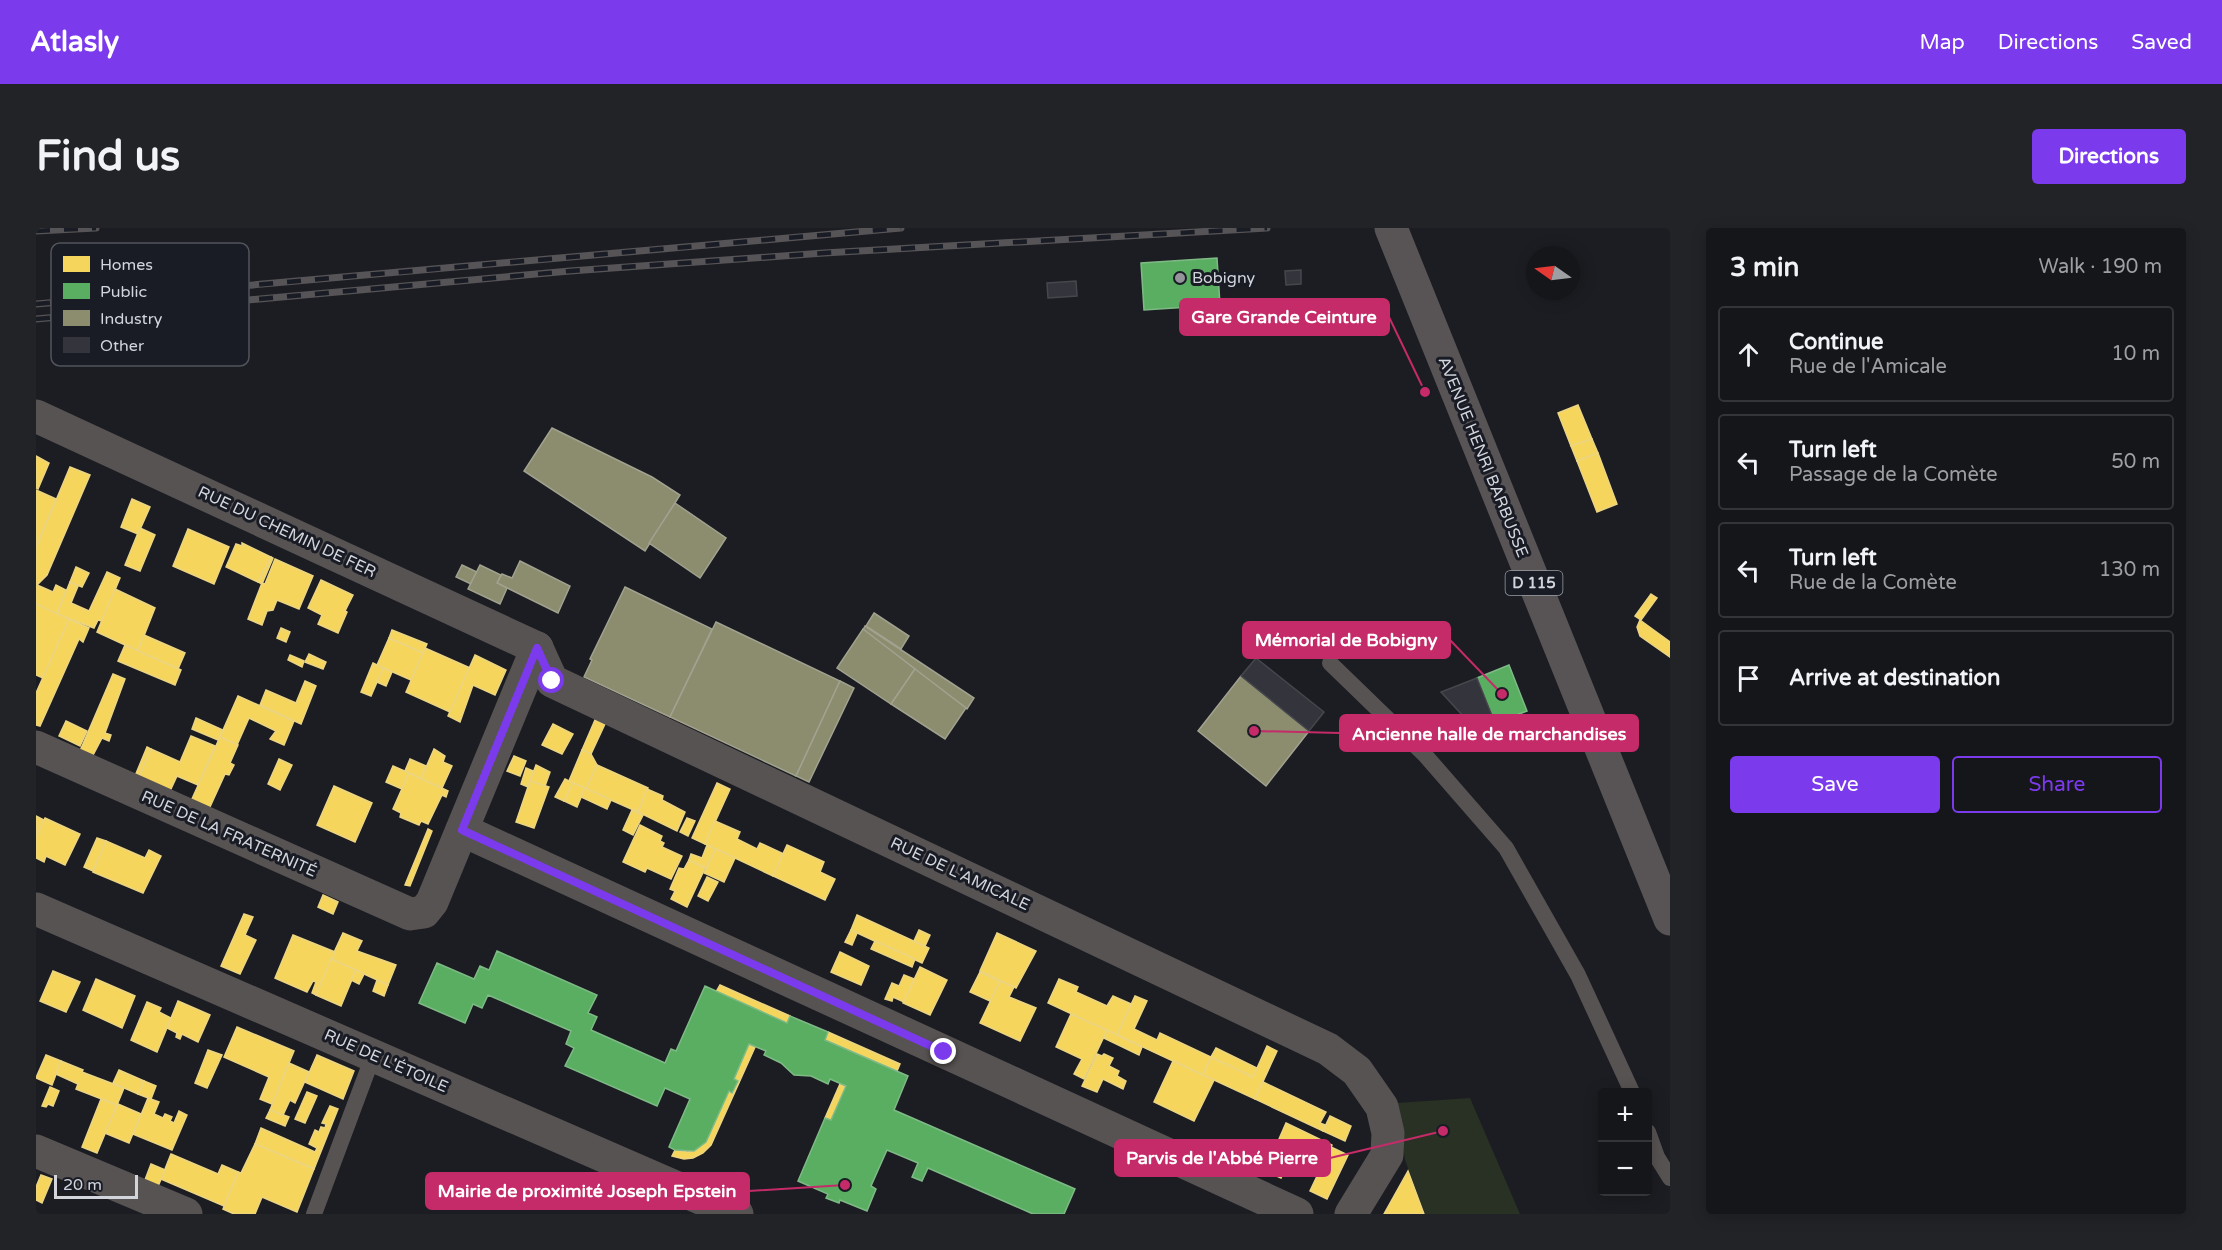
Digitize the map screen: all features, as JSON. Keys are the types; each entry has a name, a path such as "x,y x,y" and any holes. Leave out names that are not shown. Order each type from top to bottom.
{"main road":[{"name":"AVENUE HENRI BARBUSSE","path":"1394,237 1670,920"}],"street":[{"name":"RUE DU CHEMIN DE FER","path":"36,416 537,648"},
{"path":"537,648 462,830 1297,1214"},
{"name":"RUE DE L'AMICALE","path":"537,648 552,681 1328,1049 1357,1071 1382,1107 1388,1134 1387,1155 1351,1214"},
{"name":"RUE DE LA FRATERNITÉ","path":"36,747 410,914 424,912 432,902 462,830"},
{"name":"RUE DE L'ÉTOILE","path":"36,909 373,1056 704,1208 737,1214"},
{"path":"36,1151 186,1214"}],"lane":[{"path":"1330,663 1425,754 1506,848 1578,975 1630,1088"},
{"path":"314,1214 373,1056"},
{"path":"1651,1142 1670,1178"}],"green space":[{"path":"1470,1098 1520,1214 1425,1214 1405,1160 1397,1103"}],"building: Homes":[{"path":"1578,405 1592,439 1571,446 1558,413"},
{"path":"1592,439 1598,453 1577,461 1571,446"},
{"path":"1598,453 1617,504 1597,512 1577,461"},
{"path":"36,456 49,463 38,489 36,488"},
{"path":"70,467 90,475 47,575 37,585 53,592 56,585 66,590 57,614 36,604 36,548"},
{"path":"36,490 56,499 36,547"},
{"path":"132,499 150,507 138,534 121,527"},
{"path":"140,528 155,535 140,571 125,565"},
{"path":"188,529 229,547 214,584 173,566"},
{"path":"242,543 271,557 258,582 226,567 236,544 242,546"},
{"path":"271,557 273,558 262,584 258,582"},
{"path":"275,559 313,576 299,609 277,600 273,610 267,611 262,625 248,619 262,583 265,584"},
{"path":"76,567 89,573 82,587 70,582"},
{"path":"107,572 120,578 102,621 98,620 94,628 57,614 70,582 78,586 71,603 89,611"},
{"path":"321,580 353,595 338,633 318,624 322,615 308,608"},
{"path":"115,589 155,608 138,651 97,632"},
{"path":"1651,594 1657,598 1641,620 1635,616"},
{"path":"36,604 69,619 43,678 36,675"},
{"path":"69,619 89,628 83,642 79,639 40,726 36,725 36,693"},
{"path":"1640,620 1670,642 1670,657 1640,636 1637,627"},
{"path":"281,628 290,632 286,642 277,638"},
{"path":"392,630 427,644 423,653 389,638"},
{"path":"144,635 185,653 178,669 138,651"},
{"path":"389,638 423,653 411,680 377,665"},
{"path":"125,645 181,670 175,685 118,661"},
{"path":"425,648 470,668 450,712 406,692"},
{"path":"309,654 326,662 323,669 305,662"},
{"path":"290,655 304,661 302,667 288,660"},
{"path":"475,655 506,670 495,695 473,685 460,722 448,716"},
{"path":"373,663 383,668 371,696 361,692"},
{"path":"383,668 392,672 386,686 377,682"},
{"path":"113,674 125,679 105,733 111,735 109,741 102,738 92,757 80,751"},
{"path":"305,681 316,686 301,724 260,705 266,690 296,703"},
{"path":"238,696 294,721 284,745 270,739 276,731 249,718 237,745 220,737"},
{"path":"196,718 223,730 218,740 192,729"},
{"path":"595,720 605,724 591,754 582,750"},
{"path":"66,721 87,731 80,746 59,736"},
{"path":"553,724 573,734 562,754 542,745"},
{"path":"191,736 215,746 198,785 177,776 170,791 139,777 151,749 180,762"},
{"path":"220,737 238,745 230,763 234,765 229,775 225,774 209,809 191,801"},
{"path":"147,747 151,749 139,777 135,776"},
{"path":"434,749 445,756 443,762 452,766 442,788 421,779"},
{"path":"582,750 591,754 597,765 586,789 569,781"},
{"path":"514,756 526,761 520,776 507,771"},
{"path":"279,759 292,765 280,790 268,784"},
{"path":"410,759 426,766 421,779 405,771"},
{"path":"536,765 550,772 545,786 530,781"},
{"path":"597,765 648,788 638,812 586,789"},
{"path":"393,766 409,773 402,789 386,782"},
{"path":"526,768 533,771 528,787 521,784"},
{"path":"409,773 448,791 446,797 442,795 428,824 421,821 419,825 400,817 401,813 393,809"},
{"path":"565,779 573,783 564,801 555,797"},
{"path":"530,781 549,787 534,828 516,822"},
{"path":"573,783 585,788 577,807 564,801"},
{"path":"717,783 730,789 705,844 692,838"},
{"path":"334,786 372,803 355,842 317,825"},
{"path":"585,788 611,800 607,809 581,797"},
{"path":"647,789 663,796 662,800 685,812 677,831 638,812"},
{"path":"632,810 643,815 633,835 623,830"},
{"path":"36,816 44,820 36,838"},
{"path":"45,818 80,834 65,865 46,856 44,862 36,858 36,838"},
{"path":"687,818 695,821 688,836 680,832"},
{"path":"715,821 740,832 737,839 757,849 760,843 784,854 773,876 705,844"},
{"path":"640,825 662,836 660,841 664,843 662,847 682,856 671,879 647,868 645,872 623,862"},
{"path":"428,829 432,831 410,886 405,885"},
{"path":"97,838 106,841 93,871 84,867"},
{"path":"106,841 145,858 149,850 161,856 143,893 93,872"},
{"path":"707,845 716,849 706,868 689,860 691,854 702,858"},
{"path":"787,845 824,862 820,872 835,879 825,900 773,876"},
{"path":"716,849 735,858 724,882 704,873"},
{"path":"689,860 705,868 687,907 671,899 675,891 670,889 679,868 684,869"},
{"path":"707,877 718,882 708,901 698,896"},
{"path":"323,895 338,902 333,914 318,907"},
{"path":"244,914 253,917 245,935 256,940 240,974 221,966"},
{"path":"857,915 929,948 922,963 851,930"},
{"path":"851,930 857,933 852,945 845,942"},
{"path":"919,930 930,935 925,946 914,941"},
{"path":"343,933 362,941 357,951 396,965 388,985 331,959"},
{"path":"997,933 1036,951 1016,988 980,971"},
{"path":"293,935 335,952 316,995 312,993 316,982 313,981 307,992 275,978"},
{"path":"875,941 915,959 912,967 871,949"},
{"path":"840,952 869,966 861,985 831,972"},
{"path":"331,959 356,970 341,1006 316,995"},
{"path":"920,967 947,980 930,1015 903,1003"},
{"path":"356,970 364,974 359,984 351,980"},
{"path":"53,971 80,982 66,1012 40,1001"},
{"path":"980,972 1000,981 990,1001 970,992"},
{"path":"904,975 914,979 904,1002 893,997 892,1001 885,999 892,983 899,986"},
{"path":"96,979 135,996 122,1028 83,1010"},
{"path":"1059,979 1078,987 1076,992 1107,1006 1113,996 1131,1004 1117,1035 1048,1003"},
{"path":"377,980 388,985 384,996 373,991"},
{"path":"1000,981 1014,987 1009,997 1036,1008 1020,1041 980,1023"},
{"path":"720,985 790,1016 787,1023 716,992"},
{"path":"1135,996 1147,1001 1134,1029 1157,1040 1160,1033 1211,1057 1203,1075 1117,1035"},
{"path":"178,1001 210,1015 198,1042 182,1034 180,1039 176,1037 177,1033 167,1028"},
{"path":"147,1002 161,1008 159,1012 171,1018 157,1052 131,1040"},
{"path":"1071,1014 1107,1030 1084,1079 1074,1074 1082,1059 1056,1047"},
{"path":"237,1027 294,1051 272,1104 260,1099 269,1077 224,1057"},
{"path":"1107,1030 1142,1047 1139,1055 1104,1038"},
{"path":"828,1032 900,1064 897,1071 825,1040"},
{"path":"749,1044 755,1047 711,1145 703,1153 693,1158 684,1159 672,1156 675,1150 688,1152 696,1150 708,1138 729,1091 732,1093 738,1081 734,1079"},
{"path":"1267,1046 1277,1051 1255,1099 1203,1075 1211,1057 1253,1077"},
{"path":"1216,1048 1257,1068 1253,1077 1211,1057"},
{"path":"208,1050 222,1055 207,1088 195,1083"},
{"path":"1097,1054 1113,1058 1109,1066 1119,1071 1117,1076 1126,1081 1123,1089 1103,1079 1097,1092 1082,1086"},
{"path":"46,1055 61,1061 52,1085 36,1078"},
{"path":"317,1055 354,1071 343,1099 305,1082"},
{"path":"61,1061 83,1070 82,1072 124,1088 117,1105 76,1089 78,1084 56,1074"},
{"path":"1173,1061 1214,1080 1194,1121 1154,1102"},
{"path":"289,1063 309,1072 295,1103 290,1100 283,1115 270,1110"},
{"path":"119,1070 144,1081 138,1094 113,1083"},
{"path":"144,1081 156,1086 151,1099 138,1094"},
{"path":"1263,1082 1326,1112 1320,1123 1325,1125 1323,1131 1255,1099"},
{"path":"840,1084 846,1086 831,1120 825,1118"},
{"path":"50,1087 59,1091 53,1106 48,1104 46,1107 42,1106"},
{"path":"307,1092 317,1096 305,1123 295,1119"},
{"path":"148,1098 159,1102 154,1114 163,1118 165,1114 172,1117 170,1121 174,1123 179,1111 187,1115 172,1150 133,1134"},
{"path":"101,1099 117,1105 97,1153 82,1147"},
{"path":"118,1104 141,1114 129,1143 105,1133"},
{"path":"330,1106 338,1109 314,1169 255,1144 261,1128 315,1152 317,1148 309,1144 315,1130 319,1132 321,1127 325,1128 326,1124 322,1123"},
{"path":"270,1110 289,1117 285,1126 266,1118"},
{"path":"1330,1116 1351,1126 1345,1141 1323,1131"},
{"path":"1286,1123 1332,1145 1321,1168 1292,1154 1281,1178 1265,1171"},
{"path":"255,1144 314,1169 297,1212 262,1197 255,1214 234,1214 223,1209 238,1172 241,1173"},
{"path":"1331,1147 1348,1155 1327,1199 1310,1191"},
{"path":"171,1154 218,1174 222,1165 238,1172 224,1206 161,1179"},
{"path":"151,1164 165,1170 156,1191 143,1185"},
{"path":"1408,1171 1424,1214 1384,1214"},
{"path":"41,1175 52,1179 42,1203 36,1200 36,1187"}],"building: Public":[{"name":"Bobigny","path":"1217,258 1220,305 1144,310 1141,263"},
{"path":"1509,665 1527,711 1495,723 1477,678"},
{"path":"497,951 597,995 588,1013 597,1017 591,1030 665,1063 671,1049 676,1051 705,986 787,1023 790,1016 828,1032 825,1040 908,1076 894,1110 1075,1189 1064,1214 1033,1214 928,1168 922,1181 912,1177 918,1163 887,1150 871,1186 876,1189 867,1211 840,1200 839,1203 826,1198 828,1194 798,1181 825,1118 831,1120 846,1086 830,1079 828,1084 811,1076 794,1075 781,1063 764,1055 766,1051 749,1044 734,1079 738,1081 732,1093 729,1091 706,1142 694,1151 675,1150 669,1147 690,1099 665,1088 657,1106 565,1066 574,1048 566,1044 571,1031 488,995 482,1008 473,1004 465,1023 419,1003 437,963 474,979 480,966 489,970"}],"building: Industry":[{"path":"552,428 652,477 680,495 645,551 524,471"},
{"path":"675,503 726,538 700,578 649,543"},
{"path":"520,561 570,586 558,613 497,583 502,574 512,578"},
{"path":"462,565 477,572 471,584 456,577"},
{"path":"480,565 501,575 497,583 507,588 500,604 468,589"},
{"path":"625,587 712,629 670,717 584,677 592,660 590,659"},
{"path":"874,613 909,636 901,649 866,626"},
{"path":"716,622 840,681 796,776 670,717"},
{"path":"865,626 974,698 967,709 863,630"},
{"path":"863,629 915,669 891,704 837,668"},
{"path":"915,669 966,708 945,739 891,704"},
{"path":"1241,676 1309,731 1266,786 1198,731"},
{"path":"840,681 854,688 809,782 796,776"}],"building: Other":[{"path":"1301,270 1301,284 1286,285 1285,271"},
{"path":"1076,281 1077,296 1048,298 1047,283"},
{"path":"1256,658 1324,712 1309,731 1241,676"},
{"path":"1477,678 1495,723 1477,731 1441,692"}],"railway":[{"path":"36,231 96,228"},
{"path":"249,285 901,228"},
{"path":"249,300 570,271 824,253 1267,228"},
{"path":"36,304 51,303"},
{"path":"36,319 51,318"}],"place":[{"name":"Bobigny","path":"1180,278"},
{"name":"Gare Grande Ceinture","path":"1425,392"},
{"name":"Mémorial de Bobigny","path":"1502,694"},
{"name":"Ancienne halle de marchandises","path":"1254,731"},
{"name":"Parvis de l'Abbé Pierre","path":"1443,1131"},
{"name":"Mairie de proximité Joseph Epstein","path":"845,1185"}],"route":[{"path":"552,681 537,648 462,830 944,1052"}]}
